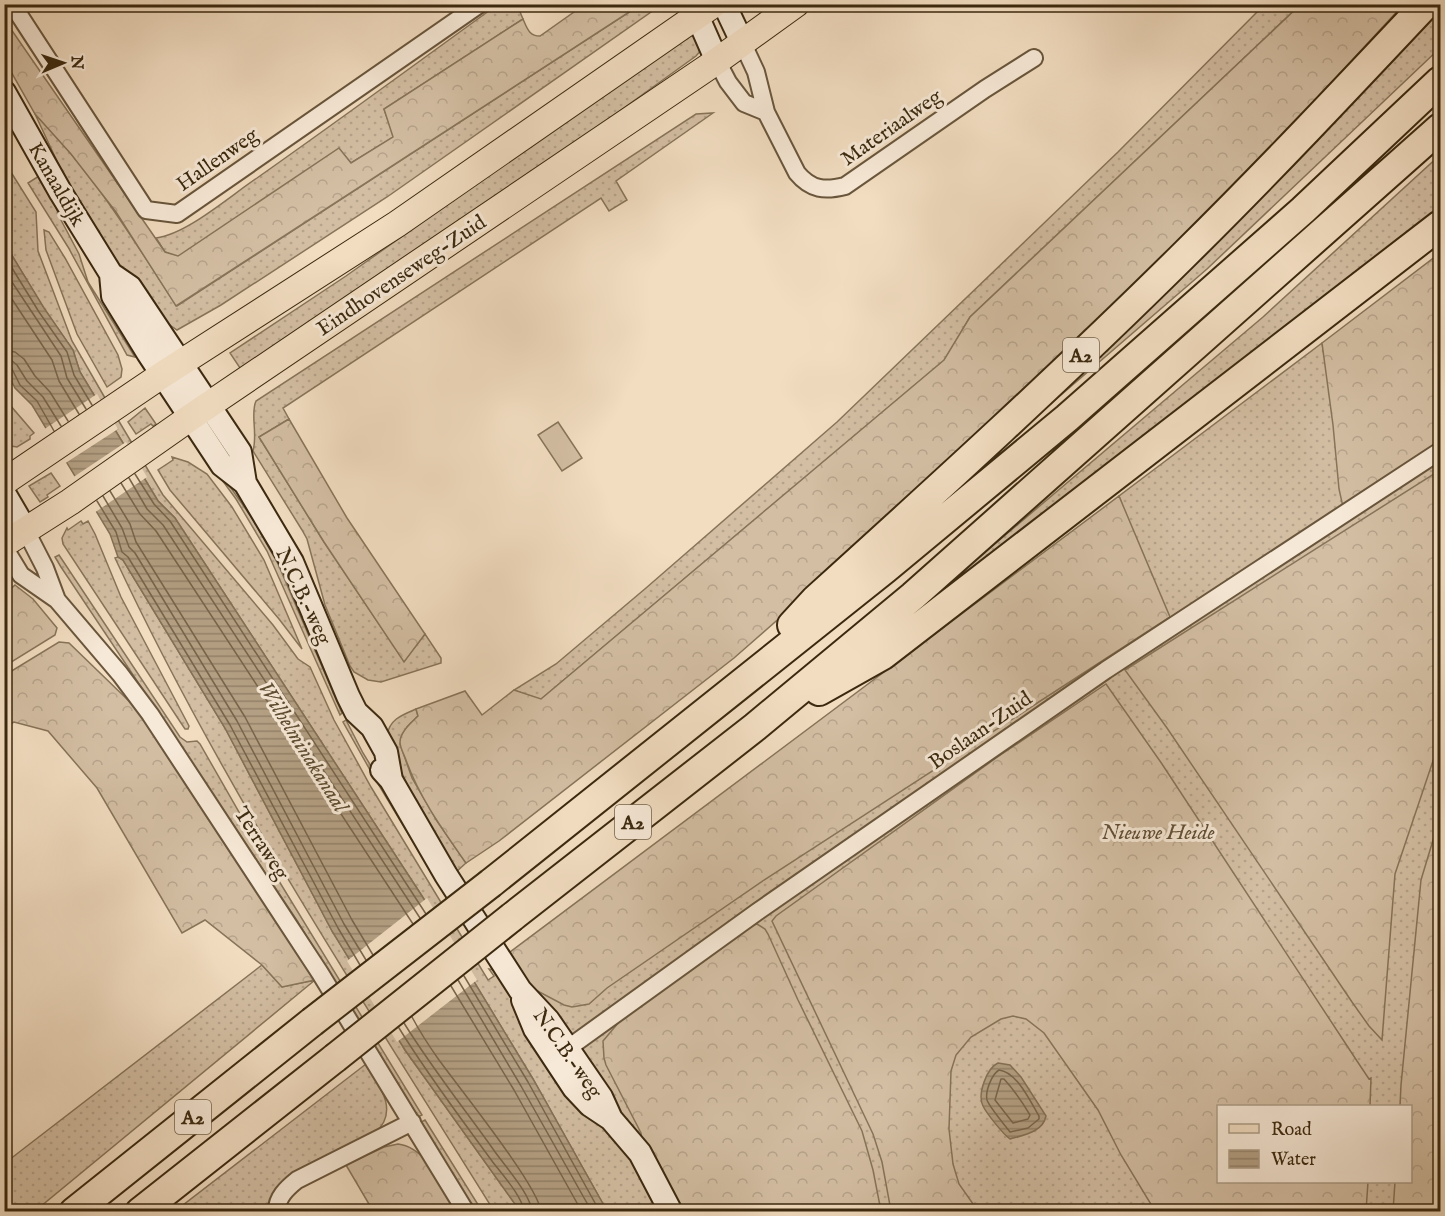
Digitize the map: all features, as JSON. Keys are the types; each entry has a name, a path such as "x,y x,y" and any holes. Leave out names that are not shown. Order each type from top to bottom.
{"highway":[{"name":"A2","path":"727,695 815,600 1037,398 1187,252 1426,4"},
{"name":"A2","path":"74,1212 727,695 1067,418 1303,210 1440,81"},
{"name":"A2","path":"140,1212 512,916 755,727 913,596 1440,128"},
{"name":"A2","path":"755,727 883,655 1440,225"}],"main road":[{"name":"Eindhovenseweg-Zuid","path":"11,540 717,61 796,4"},
{"path":"4,482 171,369 397,224 701,8"}],"street":[{"name":"Hallenweg","path":"12,4 146,210 177,214 480,4"},
{"path":"724,4 742,42"},
{"path":"701,8 717,61 728,82 744,104 766,112"},
{"name":"Materiaalweg","path":"742,42 756,72 766,112 797,173 804,182 813,187 831,189 845,186 985,89 1034,58"},
{"name":"Kanaaldijk","path":"4,92 61,193 111,274 130,287 171,369 200,412"},
{"name":"N.C.B.-weg","path":"200,412 222,465 245,483 292,562 356,712 372,727 386,752 391,780 446,875 520,990 542,1012 561,1053 601,1097 611,1119 640,1153 671,1212"},
{"name":"Boslaan-Zuid","path":"561,1053 758,912 1106,670 1440,451"},
{"path":"4,493 11,540"},
{"name":"Terraweg","path":"11,540 45,568 57,600"},
{"name":"Terraweg","path":"11,540 21,575 57,600 120,674 150,714 307,954 466,1212"},
{"path":"277,1212 277,1206 284,1191 297,1180 412,1122"}],"green space":[{"path":"497,5 517,5 523,19 384,109 394,137 351,163 339,149 178,257 165,252 156,238 181,229 208,213"},
{"path":"584,5 640,5 176,306 116,212 71,154 35,114 5,61 4,19 165,252 178,256 339,148 351,163 393,137 384,109 523,19 531,33 540,36"},
{"path":"640,5 661,5 387,197 221,305 177,330 167,323 114,258 63,174 35,114 75,158 93,182 177,306"},
{"path":"1264,5 1300,5 970,317 945,360 540,700 514,690 556,664 837,422 1118,152"},
{"path":"1300,5 1403,5 1169,258 948,470 734,658 499,841 466,863 425,800 401,749 400,738 418,716 416,709 465,691 482,715 514,690 541,699 944,360 970,317"},
{"path":"1434,5 1440,5 1440,48 1207,269 901,533"},
{"path":"696,35 703,48 696,56 510,190 244,374 230,353 346,276 656,57"},
{"path":"713,113 616,181 627,200 609,211 601,198 283,408 289,419 259,437 324,542 404,661 425,634 441,658 441,663 381,682 368,680 354,672 325,605 307,539 253,451 256,401 696,114"},
{"path":"1440,155 1440,212 834,680 1263,317"},
{"name":"Nieuwe Heide","path":"4,161 36,212 38,251 72,341 105,398 163,495 273,625 298,659 310,667 334,720 371,787 488,980 494,976 489,969 495,970 1123,507 1119,496 1322,343 1324,355 1440,264 1440,1211 607,1211 533,1079 422,896 175,518 158,501 80,372 73,350 44,309 5,244"},
{"path":"39,176 47,186 61,220 79,254 88,282 135,357 127,355 68,247 28,183"},
{"path":"44,230 49,232 65,258 118,355 122,369 121,377 107,387 77,334 46,250"},
{"path":"1440,253 1440,442 1343,507 1322,343"},
{"path":"4,398 34,433 30,439 17,447 5,445"},
{"path":"145,408 156,424 153,426 151,424 136,434 128,422"},
{"path":"289,419 347,518 425,634 404,662 324,542 259,437"},
{"path":"558,422 582,458 562,471 538,435"},
{"path":"172,457 188,462 207,474 232,507 264,560 302,649 170,490 158,470 173,460"},
{"path":"1440,470 1440,740 1395,874 1382,1040 1352,1002 1167,728 1125,670"},
{"path":"219,471 252,518 278,564 342,713 340,715 267,551 236,499 217,473"},
{"path":"51,473 60,486 40,502 29,486"},
{"path":"1119,496 1170,617 764,880 607,988 589,1004 572,1007 564,1005 528,986 506,955"},
{"path":"81,521 83,524 88,521 95,534 121,597 189,726 188,729 185,729 63,544 62,538 67,528 68,530"},
{"path":"59,555 180,737 187,742 197,741 200,744 271,868 422,1115 418,1117 296,919 61,567 55,557"},
{"path":"115,558 123,560 225,728 332,931 405,1050 520,1211 494,1211 344,971 200,726 156,643"},
{"path":"15,585 33,599 57,628 55,635 5,666 5,594"},
{"path":"59,642 69,643 131,703 315,980 282,987 262,965 205,920 182,933 97,788 48,731 14,722 5,727 5,675"},
{"path":"1106,684 1162,764 1369,1079 1371,1078 1370,1105 1217,1105 1217,1183 1368,1183 1366,1211 1155,1211 1121,1155 1098,1110 1044,1033 1026,1019 1013,1016 1001,1019 971,1037 956,1055 951,1071 949,1129 953,1164 959,1184 978,1211 891,1211 882,1162 873,1134 772,921 996,758"},
{"path":"416,709 418,716 407,727 400,744 412,778 437,821 466,863 456,872 409,788 387,735 394,721"},
{"path":"346,720 363,753 443,883 439,885 374,777 343,722"},
{"path":"1440,817 1440,1211 1393,1211 1395,1183 1412,1183 1412,1105 1400,1105 1421,880"},
{"path":"757,924 768,934 862,1131 881,1211 683,1211 643,1146 641,1133 606,1065 603,1041 624,1016 750,926"},
{"path":"262,965 282,987 315,980 35,1211 5,1212 5,1163"},
{"path":"366,1064 381,1089 387,1107 382,1125 375,1133 290,1175 278,1186 270,1205 258,1211 174,1212"},
{"path":"425,1120 482,1211 475,1211 421,1122"},
{"path":"398,1144 418,1153 426,1161 434,1170 458,1211 373,1211 346,1165 384,1147"}],"water":[{"name":"Wilhelminakanaal","path":"5,244 73,350 80,372 158,501 175,518 422,896 533,1079 607,1211 520,1211 405,1050 332,931 225,728 123,560 118,557 110,534 32,405 15,388 5,369"},
{"path":"998,1063 1010,1065 1021,1077 1046,1116 1037,1129 1010,1139 995,1124 981,1101 984,1082 990,1070"}],"pier":[{"path":"97,394 118,429 64,464 43,430"},
{"path":"126,442 147,477 94,513 72,478"},
{"path":"427,898 477,980 397,1042 347,961"}]}
